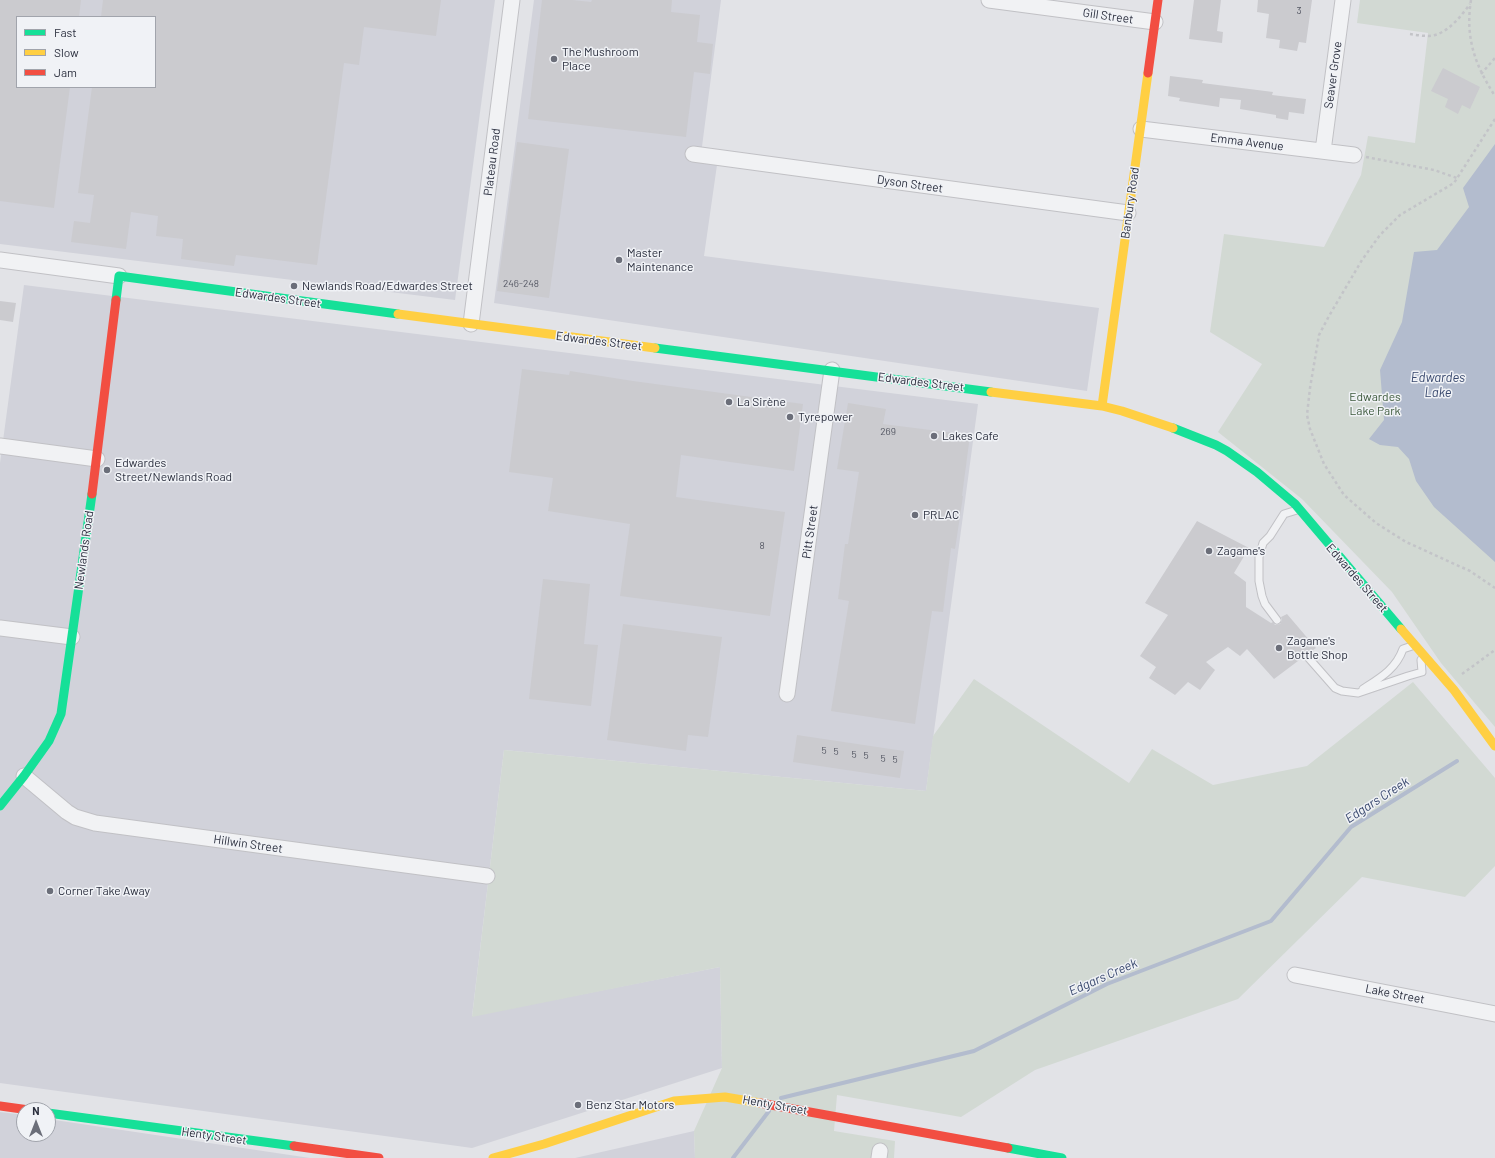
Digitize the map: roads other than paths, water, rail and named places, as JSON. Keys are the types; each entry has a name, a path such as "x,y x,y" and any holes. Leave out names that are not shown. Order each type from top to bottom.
{"street":[{"name":"Plateau Road","path":"471,324 512,0"},
{"name":"Gill Street","path":"989,0 1155,22"},
{"name":"Banbury Road","path":"1102,406 1158,0"},
{"name":"Seaver Grove","path":"1323,151 1343,0"},
{"name":"Emma Avenue","path":"1141,128 1354,155"},
{"name":"Dyson Street","path":"693,154 1128,213"},
{"name":"Edwardes Street","path":"0,260 471,324 1102,406 1122,411 1216,445 1228,451 1275,487 1299,509 1454,690 1495,746"},
{"name":"Newlands Road","path":"0,806 49,741 61,714 97,459 119,276"},
{"name":"Pitt Street","path":"787,694 832,370"},
{"name":"Edwardes Street","path":"1194,438 1210,452"},
{"path":"0,446 97,459"},
{"path":"0,628 72,637"},
{"path":"1406,652 1424,675"},
{"name":"Edwardes Street","path":"1451,703 1495,746"},
{"name":"Hillwin Street","path":"24,776 71,815 95,823 487,876"},
{"name":"Lake Street","path":"1295,975 1495,1014"},
{"name":"Henty Street","path":"493,1158 544,1144 674,1101 725,1097 835,1116 1006,1153 1062,1158"},
{"path":"0,1106 16,1108"},
{"name":"Henty Street","path":"56,1114 379,1158"}],"lane":[{"path":"1277,620 1265,604 1259,581 1259,556 1263,543 1270,536 1284,514 1299,509"},
{"path":"1306,656 1335,688 1342,691 1358,692 1408,676 1424,675 1418,648 1406,652 1397,663 1380,678 1358,692"}],"water":[{"name":"Edwardes Lake","path":"1495,144 1495,562 1434,507 1416,481 1409,459 1398,447 1380,445 1369,439 1384,420 1380,370 1402,322 1414,252 1437,250 1469,207 1463,188"}],"waterway":[{"name":"Edgars Creek","path":"781,1098 974,1051 1107,984 1271,921 1351,827 1457,761"},
{"name":"Edgars Creek","path":"733,1158 769,1111"}],"place":[{"name":"The Mushroom Place","path":"554,59"},
{"name":"Master Maintenance","path":"619,260"},
{"name":"Newlands Road/Edwardes Street","path":"294,286"},
{"name":"La Sirène","path":"729,402"},
{"name":"Tyrepower","path":"790,417"},
{"name":"Lakes Cafe","path":"934,436"},
{"name":"Edwardes Street/Newlands Road","path":"107,470"},
{"name":"PRLAC","path":"915,515"},
{"name":"Zagame's","path":"1209,551"},
{"name":"Zagame's Bottle Shop","path":"1279,648"},
{"name":"Corner Take Away","path":"50,891"},
{"name":"Benz Star Motors","path":"578,1105"}],"park label":[{"name":"Edwardes Lake Park","path":"1375,404"}]}
